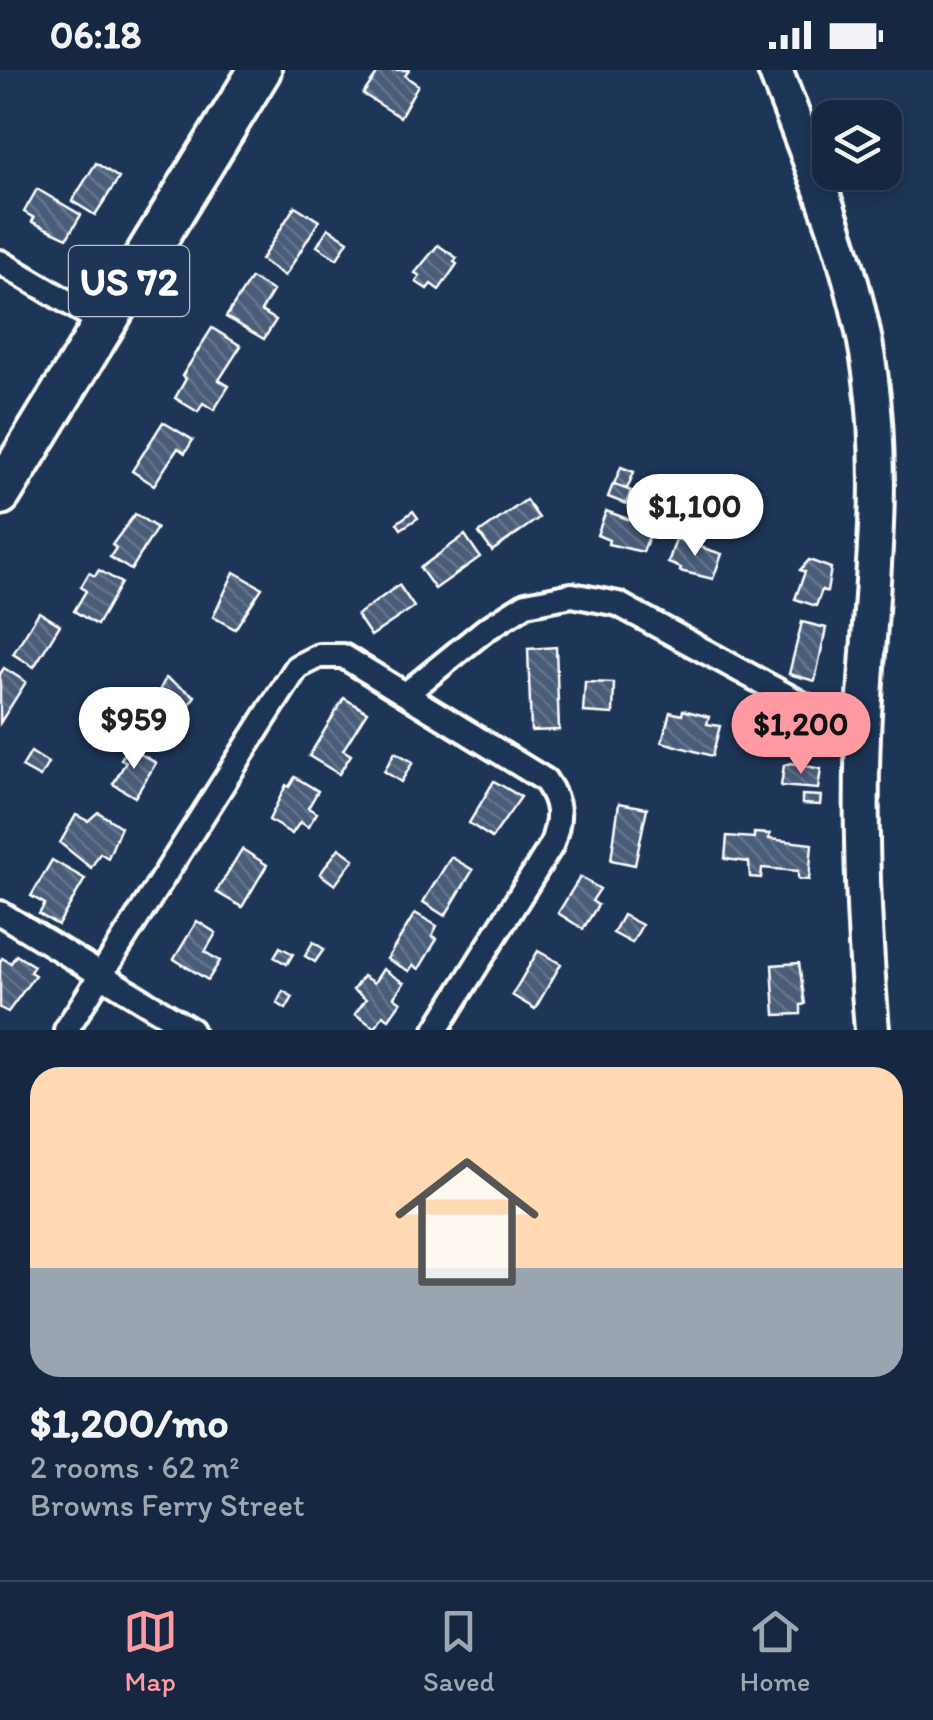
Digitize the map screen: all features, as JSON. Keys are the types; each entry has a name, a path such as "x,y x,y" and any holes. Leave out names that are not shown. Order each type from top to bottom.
{"highway":[{"name":"US 72","path":"0,494 260,70"}],"street":[{"path":"775,70 839,238 853,283 871,377 878,471 863,737 864,943 872,1030"},
{"path":"0,262 103,323"},
{"path":"407,694 485,630 526,604 572,595 618,604 863,737"},
{"path":"66,1030 298,666 319,656 343,656 545,780 559,799 560,823 551,846 436,1030"},
{"path":"0,913 191,1030"}],"building":[{"path":"372,70 409,70 405,76 418,85 400,117 363,94 377,74"},
{"path":"96,163 119,178 95,215 72,201"},
{"path":"37,189 81,215 67,238 32,222 34,218 24,212"},
{"path":"295,206 319,221 285,276 261,260"},
{"path":"328,228 348,241 337,259 317,246"},
{"path":"438,245 457,258 457,264 439,290 431,284 427,289 416,282 420,276 415,273"},
{"path":"251,278 273,291 261,311 276,320 264,339 226,317"},
{"path":"212,328 241,346 219,380 229,386 214,410 203,403 198,412 175,398 186,379 182,376"},
{"path":"163,422 193,440 185,453 178,448 154,485 132,471"},
{"path":"621,467 634,472 627,489 614,484"},
{"path":"613,484 631,491 626,504 608,497"},
{"path":"526,500 539,518 492,551 479,533"},
{"path":"413,511 418,518 401,529 397,523"},
{"path":"606,511 652,528 643,552 608,544 609,540 597,535"},
{"path":"135,514 157,528 131,570 110,557 116,548 112,545"},
{"path":"465,535 480,557 435,589 420,568"},
{"path":"676,539 722,554 713,579 680,571 681,568 668,563"},
{"path":"809,560 831,568 827,592 822,590 816,606 795,599 805,572 800,570"},
{"path":"99,570 121,583 97,625 74,611 86,591 81,587 89,573 95,576"},
{"path":"234,572 262,588 235,629 213,617"},
{"path":"399,585 414,607 371,636 357,615"},
{"path":"39,612 60,625 34,667 13,654"},
{"path":"802,622 826,628 815,681 789,674"},
{"path":"556,647 559,730 531,731 528,649"},
{"path":"4,668 26,682 0,723 0,674"},
{"path":"166,678 195,696 162,750 140,736 167,693 160,689"},
{"path":"585,682 614,683 613,714 583,712"},
{"path":"344,698 367,712 343,750 351,755 339,774 309,756"},
{"path":"683,710 709,717 707,724 720,726 712,756 662,742 670,712 682,715"},
{"path":"128,747 156,763 135,797 113,784 126,762 121,759"},
{"path":"31,752 48,763 40,777 22,767"},
{"path":"395,752 413,762 401,782 384,771"},
{"path":"784,765 821,769 818,789 781,786"},
{"path":"295,777 318,791 308,808 317,813 308,827 300,822 292,834 269,820 286,785 289,787"},
{"path":"494,781 521,797 492,838 469,823"},
{"path":"802,795 821,796 820,805 802,804"},
{"path":"619,803 647,808 635,865 611,860"},
{"path":"98,812 121,827 108,858 100,853 91,868 60,843 76,815 88,821"},
{"path":"754,833 770,834 769,839 812,844 809,880 798,879 798,871 762,868 761,878 750,877 749,862 725,859 727,836 754,838"},
{"path":"339,848 354,859 335,885 320,874"},
{"path":"242,849 267,865 242,907 216,892"},
{"path":"451,857 473,870 445,916 423,902"},
{"path":"52,860 85,879 58,925 39,914 45,904 31,896"},
{"path":"580,877 600,889 592,901 598,905 583,929 558,913"},
{"path":"415,913 437,926 432,936 437,939 419,969 413,965 409,971 387,959"},
{"path":"623,915 642,925 632,943 613,933"},
{"path":"197,921 216,933 205,952 220,961 208,980 174,959"},
{"path":"313,942 324,949 315,962 305,956"},
{"path":"280,947 293,954 287,964 274,957"},
{"path":"538,951 561,964 535,1009 512,995"},
{"path":"16,955 34,966 30,972 35,975 8,1012 0,1008 0,962 2,958 11,963"},
{"path":"799,963 805,1004 801,1005 801,1014 775,1015 772,965"},
{"path":"383,969 404,983 394,997 401,1002 389,1019 383,1015 375,1028 355,1014 366,999 353,990 363,976 374,983"},
{"path":"283,991 293,997 286,1009 277,1003"}]}
